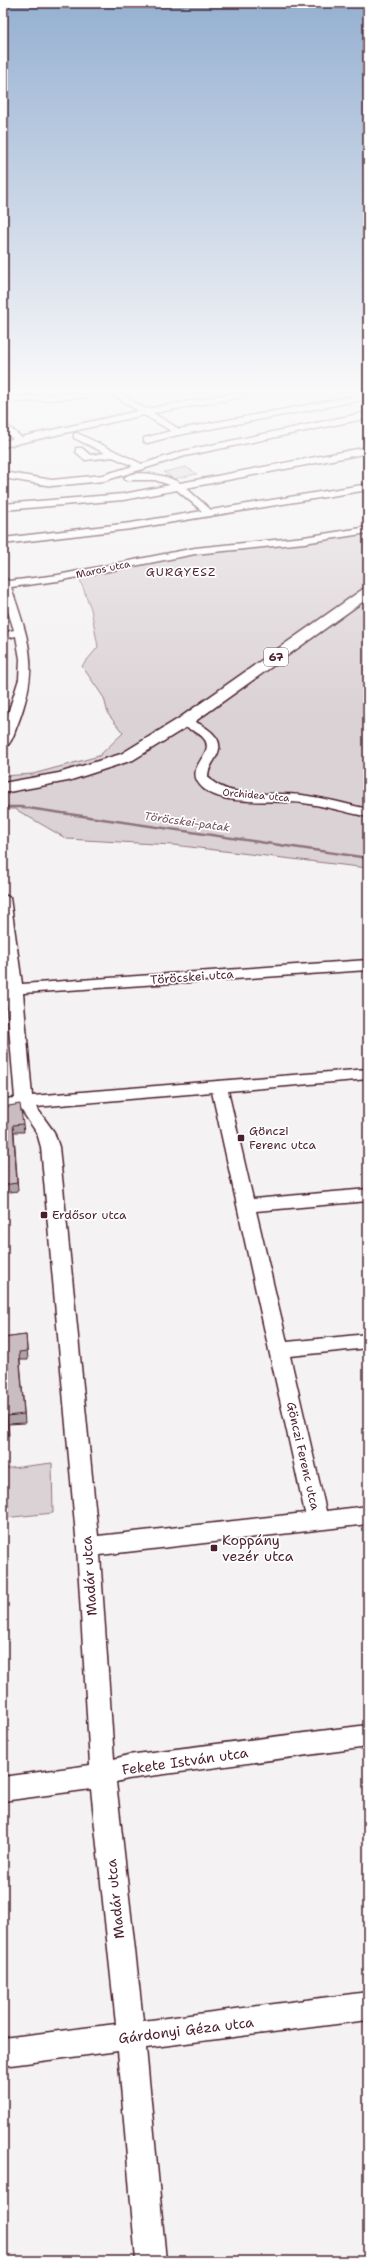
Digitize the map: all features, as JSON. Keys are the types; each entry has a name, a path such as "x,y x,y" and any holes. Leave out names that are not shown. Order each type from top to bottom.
{"main road":[{"name":"67","path":"3,788 62,777 122,758 157,740 368,592"}],"street":[{"path":"3,507 91,500"},
{"path":"194,500 209,512"},
{"path":"3,541 71,534 288,500"},
{"name":"Maros utca","path":"4,584 58,578 195,551 304,540 368,530"},
{"path":"3,744 23,688 26,671 25,656 19,632 4,584"},
{"path":"3,636 19,632"},
{"name":"Orchidea utca","path":"184,722 202,729 210,735 214,743 213,751 203,765 200,774 202,781 210,787 232,794 302,799 368,813"},
{"name":"Madár utca","path":"3,898 24,1101 45,1132 50,1147 88,1548 102,1774 113,1886 132,2037 151,2261"},
{"name":"Töröcskei utca","path":"11,983 368,965"},
{"path":"3,1104 24,1101 219,1087 368,1074"},
{"name":"Gönczi Ferenc utca","path":"219,1087 318,1521"},
{"path":"246,1206 368,1195"},
{"path":"279,1350 368,1341"},
{"path":"88,1548 368,1515"},
{"name":"Fekete István utca","path":"3,1789 87,1778 128,1767 368,1736"},
{"name":"Gárdonyi Géza utca","path":"3,2052 132,2037 368,2006"}],"shaded area":[{"path":"368,532 368,868 173,845 67,839 15,809 3,809 3,776 33,774 99,756 123,733 108,714 104,698 82,666 98,647 91,609 79,577 169,557"},
{"path":"52,1463 53,1513 3,1518 3,1469"}],"building":[{"path":"20,1104 23,1124 13,1125 17,1183 3,1185 3,1107"},
{"path":"26,1335 27,1351 19,1352 24,1414 7,1416 8,1427 3,1427 3,1338"}],"waterway":[{"name":"Töröcskei-patak","path":"3,807 21,807 368,858"}],"place":[{"name":"Gönczi Ferenc utca","path":"241,1138"},
{"name":"Erdősor utca","path":"44,1215"},
{"name":"Koppány vezér utca","path":"214,1548"}],"district":[{"name":"GURGYESZ","path":"181,572"}]}
